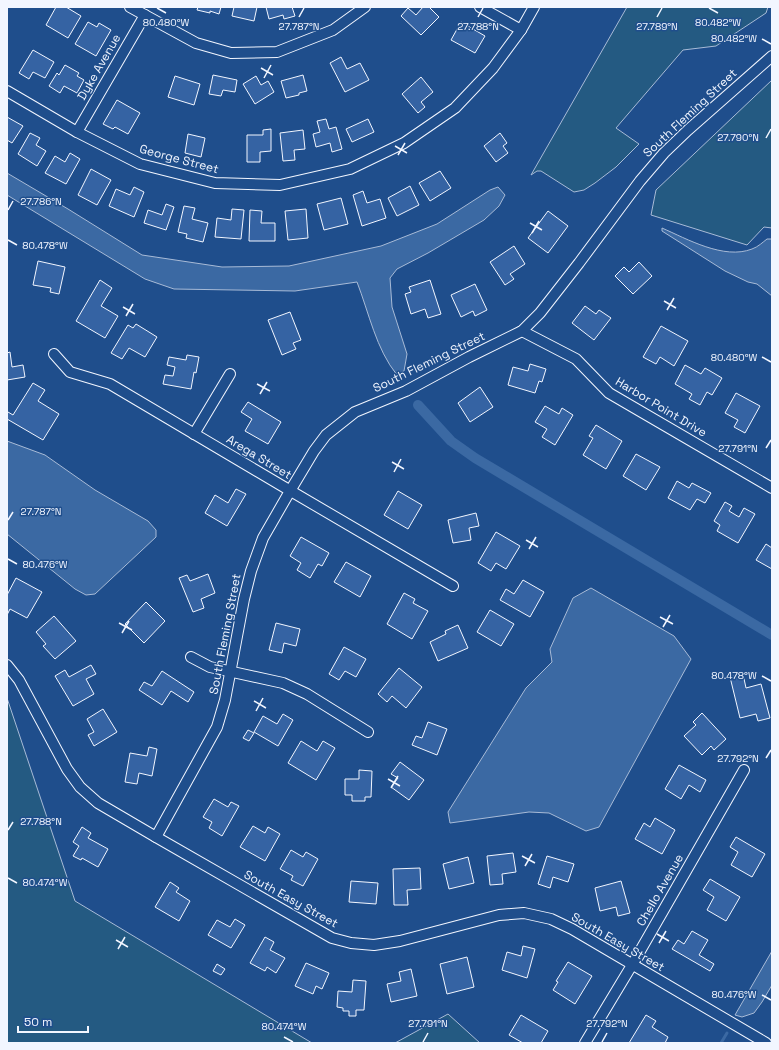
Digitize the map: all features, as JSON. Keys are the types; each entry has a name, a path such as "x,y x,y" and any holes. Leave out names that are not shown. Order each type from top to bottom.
{"street":[{"path":"130,7 196,43 231,53 277,52 333,30 365,7"},
{"path":"480,7 521,30"},
{"name":"George Street","path":"7,91 77,132 140,164 215,183 280,185 350,169 404,143 455,108 493,68 521,30 534,7"},
{"name":"Dyke Avenue","path":"77,132 145,15"},
{"name":"South Fleming Street","path":"156,837 217,727 226,700 244,599 251,571 264,538 314,451 326,435 356,412 406,391 522,330 540,313 640,181 664,154 688,130 772,56"},
{"name":"Harbor Point Drive","path":"522,330 576,359 609,393 772,488"},
{"name":"Arega Street","path":"54,354 70,372 110,384 453,586"},
{"path":"194,434 230,374"},
{"path":"191,657 210,668 283,683 308,694 368,732"},
{"name":"South Easy Street","path":"7,665 19,680 67,769 80,787 98,803 332,938 351,943 374,945 400,941 499,914 524,913 551,919 766,1043"},
{"name":"Chello Avenue","path":"585,1043 632,965 744,770"}],"shaded area":[{"path":"627,7 768,7 766,13 716,46 683,50 616,128 639,144 616,167 595,183 584,190 574,192 541,171 537,171 531,175"},
{"path":"772,80 772,228 764,227 747,245 651,215 656,190"},
{"path":"7,173 142,255 222,267 289,266 381,246 437,224 490,190 498,187 505,195 499,206 484,220 428,253 397,269 390,278 392,307 407,354 404,371 397,375 378,342 357,282 295,291 174,289 145,279 7,195"},
{"path":"662,228 706,247 730,252 741,252 752,249 767,239 772,239 772,296 757,284 748,282 725,271 662,231"},
{"path":"7,441 45,455 95,490 148,521 156,530 156,537 95,594 86,595 75,589 7,534"},
{"path":"591,588 674,636 691,659 599,827 586,831 549,813 529,812 450,823 448,812 526,688 552,662 550,649 573,598"},
{"path":"7,698 75,901 312,1043 7,1043"},
{"path":"772,951 772,985 754,1013 742,1017 735,1015"},
{"path":"448,1014 480,1043 395,1043"}],"building":[{"path":"56,7 66,7 81,16 68,38 46,25"},
{"path":"198,7 221,7 219,14 210,11 210,13 197,10"},
{"path":"234,7 257,7 254,21 232,16"},
{"path":"266,7 292,7 295,16 284,19 283,15 269,19"},
{"path":"423,7 429,7 439,17 421,35 401,16 408,8 416,15"},
{"path":"88,22 97,27 99,23 111,30 96,56 75,44"},
{"path":"461,22 485,36 475,53 451,40"},
{"path":"33,50 54,62 45,78 33,72 29,79 19,73"},
{"path":"341,57 347,69 360,63 369,80 345,92 330,63"},
{"path":"65,65 79,73 77,76 84,80 77,93 64,86 60,93 49,86 57,73 59,75"},
{"path":"213,75 237,80 235,92 223,90 221,96 209,94"},
{"path":"303,75 307,91 299,93 299,95 286,98 281,81"},
{"path":"175,76 200,84 194,105 168,97"},
{"path":"256,76 261,85 268,81 274,92 255,104 243,84"},
{"path":"421,77 433,92 421,102 425,107 418,113 402,94"},
{"path":"117,100 140,113 128,134 115,127 113,129 103,124"},
{"path":"7,117 23,126 12,143 7,140"},
{"path":"326,119 329,129 336,127 342,149 332,152 330,143 316,147 313,134 320,132 317,121"},
{"path":"368,119 374,132 352,142 346,129"},
{"path":"271,129 271,151 260,152 260,162 247,162 247,135 263,135 263,130"},
{"path":"303,130 305,149 294,150 295,160 283,161 280,133"},
{"path":"30,133 40,138 36,145 46,151 37,166 18,154"},
{"path":"500,133 507,143 503,146 508,153 496,162 484,146"},
{"path":"188,134 205,138 201,157 185,153"},
{"path":"70,153 80,159 66,184 45,173 55,156 65,162"},
{"path":"91,169 111,180 97,205 78,195"},
{"path":"440,171 451,188 430,201 419,183"},
{"path":"410,186 419,205 397,216 388,198"},
{"path":"134,187 144,192 134,217 109,206 116,189 130,195"},
{"path":"363,191 367,203 380,199 386,218 362,226 353,195"},
{"path":"341,198 348,224 324,230 317,204"},
{"path":"166,204 174,207 166,230 144,223 148,210 162,215"},
{"path":"184,206 195,208 192,219 208,223 203,242 186,238 187,234 178,232"},
{"path":"232,209 244,210 241,239 215,237 217,218 231,220"},
{"path":"306,209 308,238 288,240 285,211"},
{"path":"250,210 262,211 261,223 275,223 275,241 249,241"},
{"path":"548,211 568,226 548,253 528,238"},
{"path":"514,246 525,264 510,274 514,279 505,285 490,262"},
{"path":"38,261 65,267 59,294 50,292 51,288 33,285"},
{"path":"639,262 652,276 633,294 615,276 624,267 629,272"},
{"path":"100,280 112,288 101,306 118,316 105,338 76,321"},
{"path":"430,280 441,314 428,318 425,309 411,314 405,294 411,292 409,287"},
{"path":"475,284 487,310 475,316 473,311 461,317 451,295"},
{"path":"585,306 596,314 599,310 611,318 594,340 572,323"},
{"path":"290,312 301,340 293,343 296,349 282,355 268,320"},
{"path":"136,324 157,337 145,357 129,348 122,359 111,353 128,325 133,328"},
{"path":"661,326 688,341 674,366 660,357 656,364 643,357"},
{"path":"10,352 12,367 23,365 25,377 7,380 7,353"},
{"path":"187,355 199,357 196,373 194,372 191,389 163,384 165,375 173,376 175,367 167,365 169,357 186,360"},
{"path":"530,364 546,369 542,382 539,381 535,393 508,385 513,367 528,371"},
{"path":"685,365 701,374 705,368 722,378 712,395 707,392 700,405 689,399 692,394 675,384"},
{"path":"33,383 45,390 38,401 59,414 43,440 7,419 7,413 8,412 13,415"},
{"path":"480,387 493,407 470,422 458,403"},
{"path":"736,393 760,406 745,433 734,427 738,420 725,413"},
{"path":"248,402 281,422 268,444 245,431 252,419 241,412"},
{"path":"545,406 559,414 562,408 573,415 555,445 542,437 547,429 535,422"},
{"path":"596,425 622,441 606,469 583,455 593,438 589,436"},
{"path":"636,454 660,467 646,490 623,476"},
{"path":"677,481 689,488 692,483 711,493 705,503 697,499 690,510 668,498"},
{"path":"236,489 246,494 227,526 205,513 215,495 228,503"},
{"path":"398,491 422,505 408,529 384,515"},
{"path":"725,502 732,506 729,511 739,517 744,508 755,514 738,543 717,531 720,525 714,521"},
{"path":"476,513 479,526 469,528 471,540 453,543 448,520"},
{"path":"496,532 520,546 506,569 496,563 491,571 478,563"},
{"path":"301,537 329,553 322,566 318,564 310,578 297,570 301,563 290,556"},
{"path":"766,544 772,548 772,569 756,560"},
{"path":"346,562 371,576 360,597 334,582"},
{"path":"208,574 215,593 201,599 204,608 193,612 179,578 187,575 190,581"},
{"path":"16,578 42,592 27,618 10,609 7,615 7,595"},
{"path":"523,580 544,592 530,617 500,600 506,589 514,594"},
{"path":"404,593 415,599 413,603 428,611 412,639 387,624"},
{"path":"146,602 165,621 144,643 125,624"},
{"path":"490,610 514,624 501,646 477,632"},
{"path":"54,616 76,641 55,659 43,646 46,644 36,632"},
{"path":"276,623 300,629 296,646 284,643 282,653 269,650"},
{"path":"458,625 468,648 438,661 430,642 446,634 445,631"},
{"path":"344,647 366,659 356,677 345,671 339,680 329,674"},
{"path":"91,665 96,674 86,679 94,694 73,706 55,676 65,670 69,677"},
{"path":"399,668 422,687 406,708 392,696 387,702 378,694"},
{"path":"162,671 194,692 188,702 171,691 162,705 139,690 144,682 152,686"},
{"path":"743,674 746,688 761,684 770,718 758,721 756,714 740,718 730,677"},
{"path":"103,709 117,732 94,746 88,735 94,732 87,719"},
{"path":"702,713 726,739 714,750 711,746 702,755 684,736 696,725 693,722"},
{"path":"283,714 293,720 278,746 254,732 263,716 277,724"},
{"path":"428,722 447,729 437,755 412,745 416,736 422,738"},
{"path":"248,730 254,733 249,741 243,738"},
{"path":"301,741 317,751 323,741 335,748 316,780 288,763"},
{"path":"149,747 157,749 152,776 139,773 137,784 125,782 130,753 147,756"},
{"path":"400,762 424,780 409,800 391,787 398,778 391,774"},
{"path":"679,765 706,780 700,792 689,785 681,799 665,789"},
{"path":"359,770 372,771 371,797 365,797 365,801 352,801 352,795 345,795 345,779 359,779"},
{"path":"214,799 228,807 231,802 239,806 222,836 209,828 212,822 203,817"},
{"path":"655,818 675,830 662,854 635,839 644,823 650,827"},
{"path":"253,826 265,833 268,827 280,834 265,861 240,847"},
{"path":"82,827 91,833 88,838 108,849 98,867 82,858 81,860 73,856 79,846 73,842"},
{"path":"736,837 765,854 752,877 731,865 738,852 730,847"},
{"path":"291,850 303,857 306,852 318,859 303,886 291,880 293,876 280,869"},
{"path":"513,853 516,872 502,874 503,884 490,885 487,856"},
{"path":"547,856 574,864 568,882 553,877 550,888 538,884"},
{"path":"468,857 474,883 449,889 443,864"},
{"path":"420,868 421,889 407,890 408,905 394,905 393,869"},
{"path":"710,879 740,897 726,921 707,910 714,897 703,890"},
{"path":"351,881 378,883 376,904 349,902"},
{"path":"621,881 630,913 618,916 616,907 600,911 595,888"},
{"path":"170,882 179,888 176,892 190,901 179,921 155,907"},
{"path":"235,919 245,925 231,948 208,935 217,920 230,927"},
{"path":"692,931 708,940 699,955 714,964 710,971 672,949 678,940 684,944"},
{"path":"265,937 274,942 270,950 285,958 276,973 267,967 265,971 250,963"},
{"path":"523,946 535,949 527,978 502,970 507,952 521,956"},
{"path":"467,957 474,987 447,994 440,964"},
{"path":"568,962 592,976 575,1004 553,990 558,982 556,981"},
{"path":"306,963 329,973 322,989 316,986 313,994 295,986"},
{"path":"217,964 225,969 221,975 213,971"},
{"path":"411,969 417,996 391,1002 387,984 401,981 399,972"},
{"path":"353,980 366,981 364,1010 356,1010 356,1016 349,1016 349,1011 343,1011 343,1008 337,1007 338,991 352,992"},
{"path":"521,1015 548,1031 541,1043 523,1043 509,1035"},
{"path":"646,1015 656,1021 652,1027 668,1037 665,1043 629,1043"}],"waterway":[{"path":"418,405 451,441 475,458 772,635"},
{"path":"721,1043 727,1033"}]}
